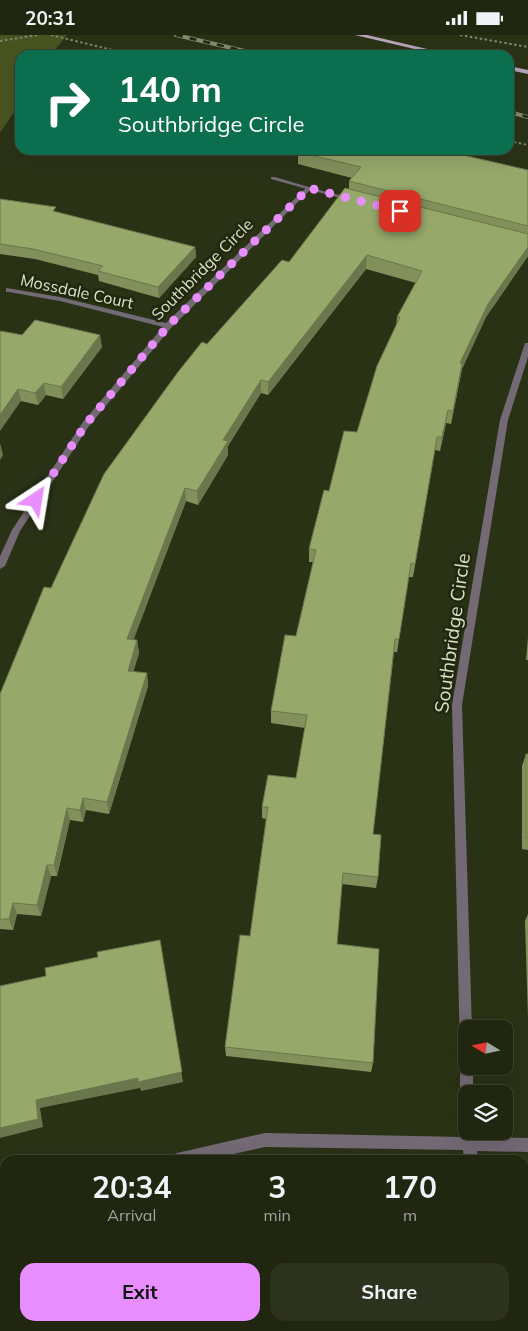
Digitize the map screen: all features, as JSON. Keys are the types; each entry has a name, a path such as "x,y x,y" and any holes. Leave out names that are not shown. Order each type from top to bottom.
{"main road":[{"path":"358,35 427,50"},
{"path":"514,69 528,72"}],"street":[{"path":"273,178 356,200"},
{"name":"Southbridge Circle","path":"0,566 16,530 86,424 168,326 309,188"},
{"name":"Mossdale Court","path":"9,290 60,299 168,326"},
{"name":"Southbridge Circle","path":"465,1020 457,705 504,420 528,345"},
{"path":"200,1155 265,1140 458,1137"},
{"path":"469,1140 470,1155"},
{"path":"491,1140 528,1145"}],"path":[{"path":"0,41 38,35"},
{"path":"51,35 113,50"},
{"path":"460,35 528,47"},
{"path":"514,142 528,145"}],"green space":[{"path":"0,35 67,35 55,50 15,50 15,110 0,133"}],"building":[{"path":"311,155 463,155 528,170 528,226 349,181 361,167"},
{"path":"345,188 528,234 528,247 488,304 460,363 462,364 453,411 448,410 442,437 437,437 415,564 411,563 399,639 395,639 373,834 381,835 378,877 343,873 337,944 379,949 373,1063 225,1047 240,935 250,936 268,807 262,807 268,775 296,778 307,715 271,711 285,635 296,636 316,550 309,549 324,490 329,491 344,431 357,432 377,366 400,317 397,317 422,271 367,255 268,382 261,380 223,440 228,441 197,491 185,488 127,639 137,640 128,671 147,673 107,802 83,798 80,810 67,808 54,865 47,865 37,905 13,903 9,919 0,919 0,694 44,587 51,588 104,474 178,372 202,342 207,344 282,260 289,262"},
{"path":"0,199 56,207 53,211 195,247 158,287 98,271 103,266 33,249 0,244"},
{"path":"35,320 100,335 61,387 44,383 35,393 18,389 0,415 0,331 22,335"},
{"path":"526,754 528,754 528,838 526,838"},
{"path":"160,940 182,1072 138,1082 138,1078 36,1100 38,1119 0,1128 0,986 46,976 45,968 98,957 97,952"}],"railway":[{"path":"176,35 240,50"},
{"path":"514,113 528,117"}],"route":[{"path":"36,500 86,424 168,326 309,188 400,211"}]}
